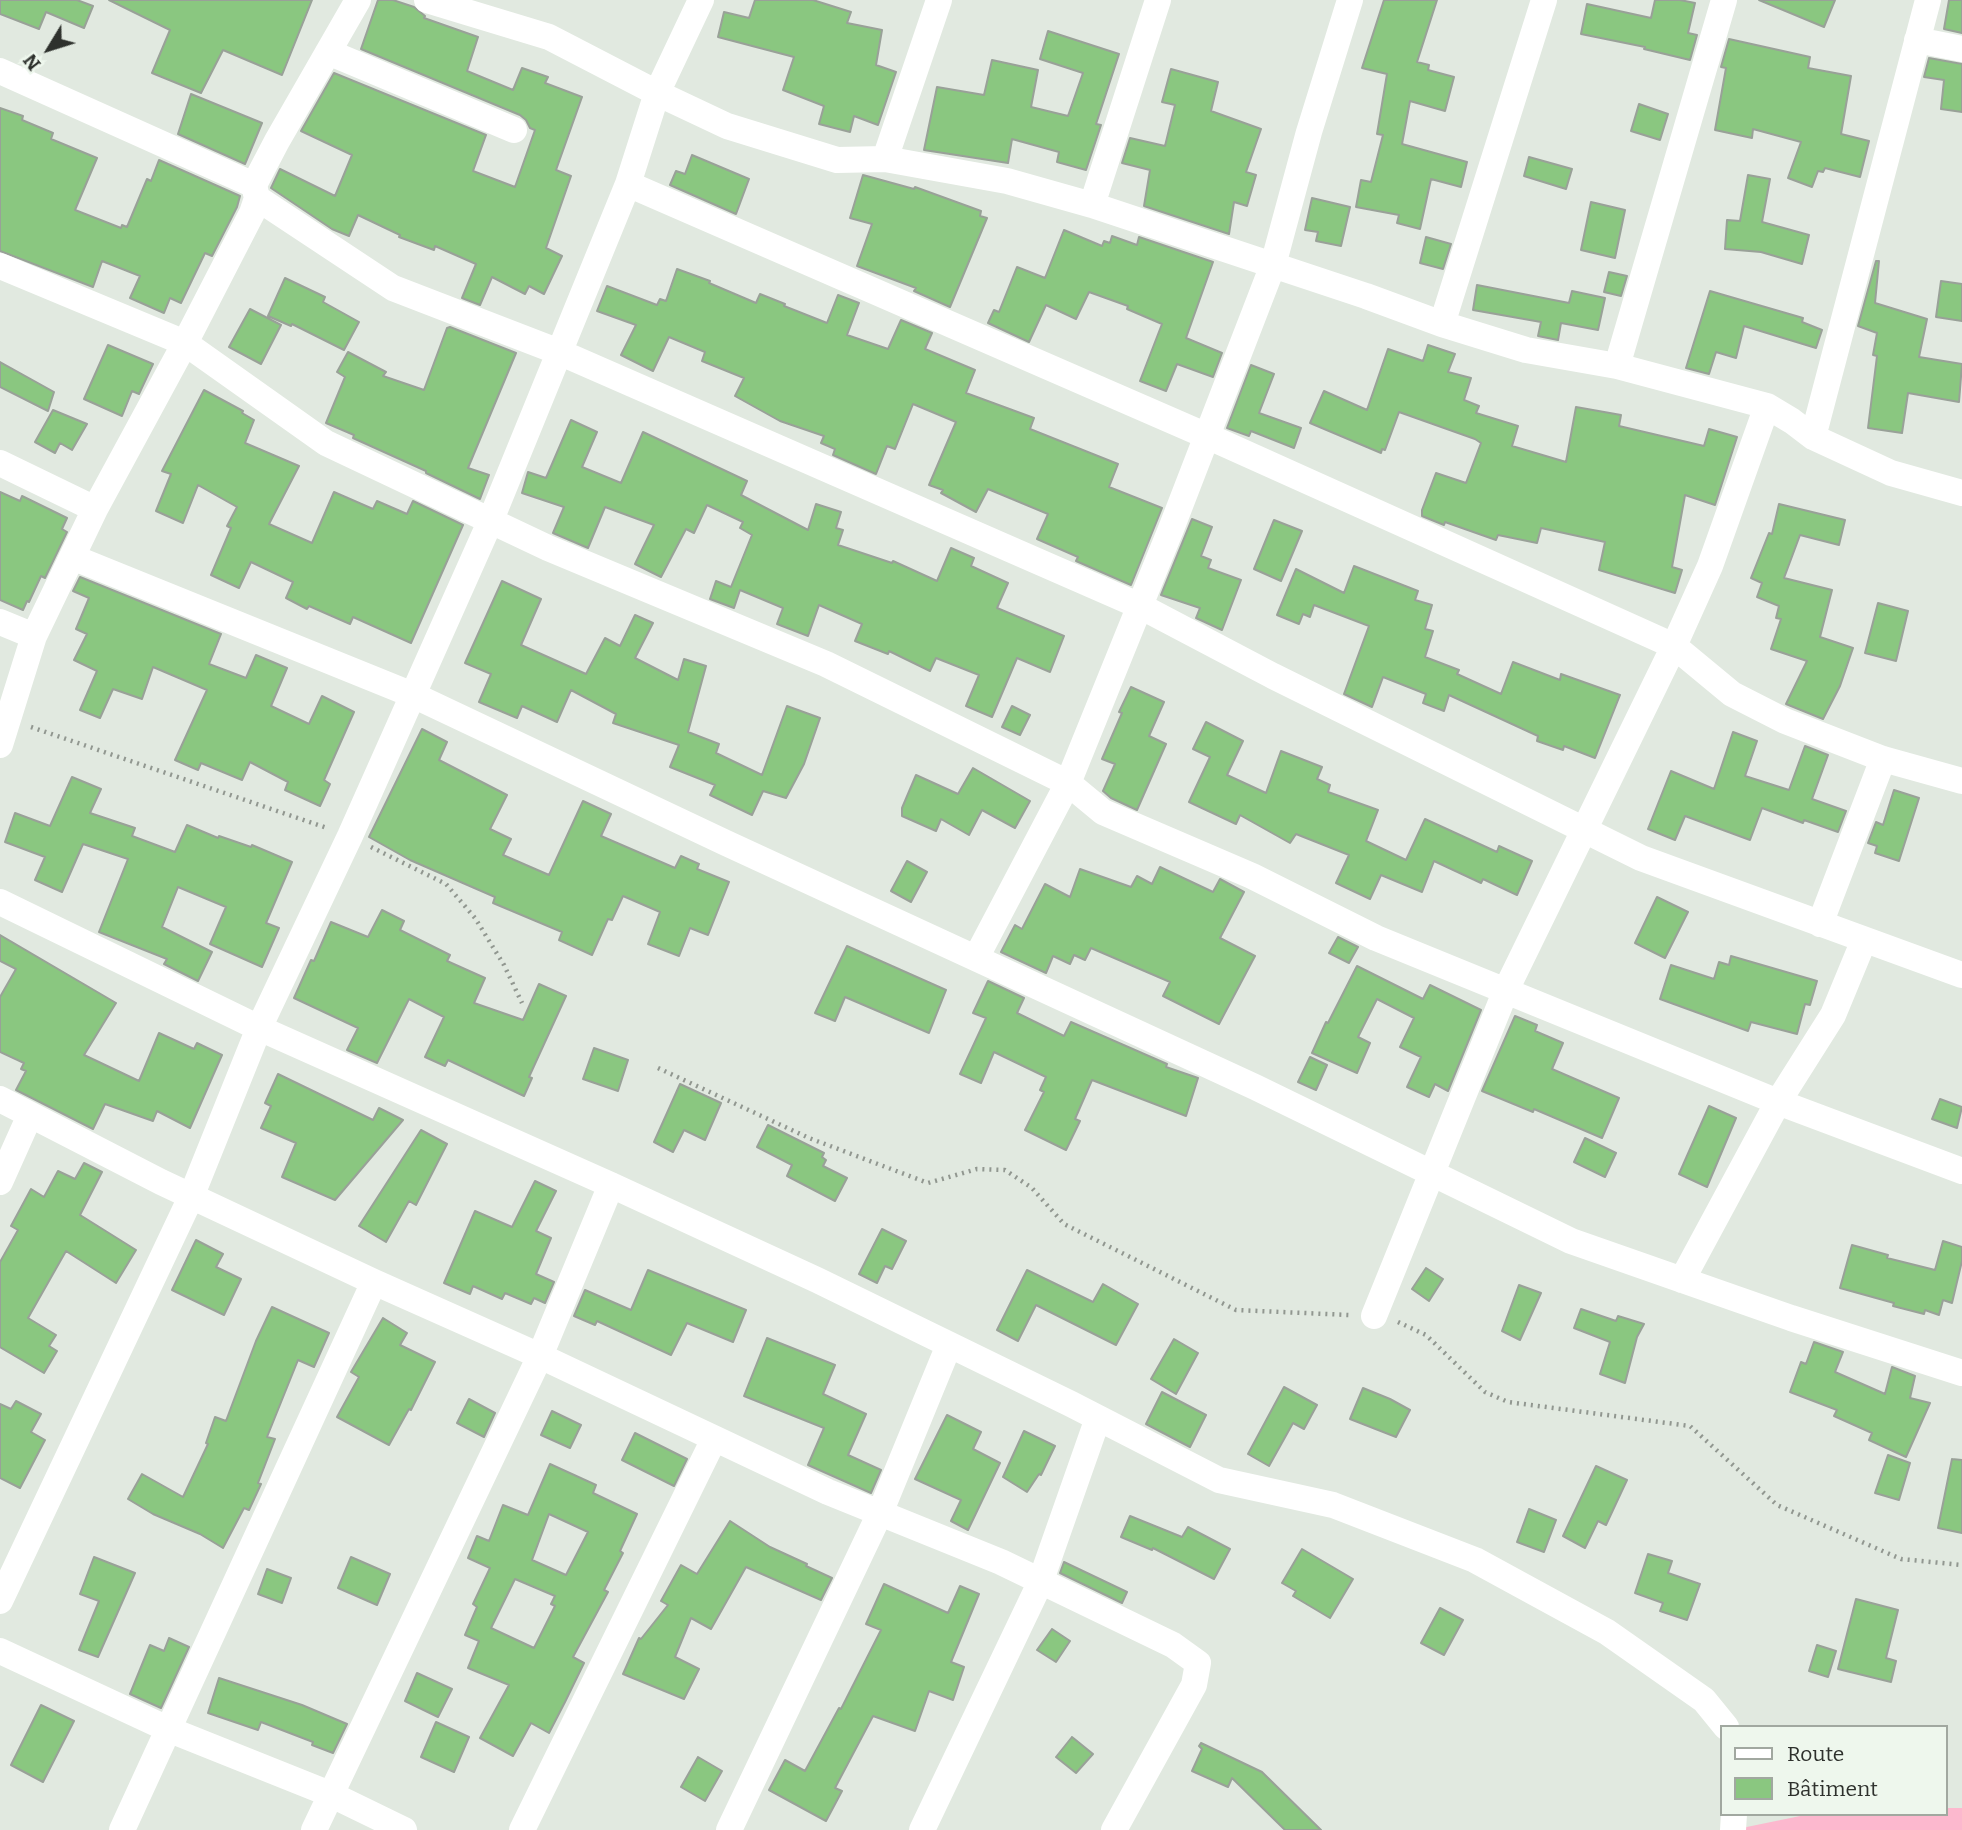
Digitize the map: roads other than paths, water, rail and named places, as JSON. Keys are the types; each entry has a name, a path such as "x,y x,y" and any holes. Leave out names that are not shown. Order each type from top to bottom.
{"street":[{"path":"0,745 5,718 34,636 95,509 185,344 252,213 256,191 358,0"},
{"path":"427,0 549,37 727,126 837,160 886,159 1007,181 1092,205 1526,350 1617,366 1767,406 1814,437 1891,473 1962,493"},
{"path":"0,1601 191,1197 259,1028 350,836 490,522 628,184 657,93 701,0"},
{"path":"886,159 939,0"},
{"path":"1092,205 1158,0"},
{"path":"976,958 1068,783 1207,436 1273,265 1309,132 1350,0"},
{"path":"1442,324 1544,0"},
{"path":"1617,366 1724,0"},
{"path":"1814,437 1928,0"},
{"path":"1917,40 1962,49"},
{"path":"328,52 514,130"},
{"path":"0,71 256,191 393,288 559,352 1140,606 1273,676 1641,858 1962,975"},
{"path":"628,184 1207,436 1674,646 1732,694 1785,721 1883,759 1962,781"},
{"path":"0,266 185,344 326,443 490,522 826,664 1068,783 1103,812 1252,876 1376,938 1778,1102 1962,1171"},
{"path":"1374,1316 1506,990 1674,646 1710,566 1767,406"},
{"path":"0,463 95,509"},
{"path":"72,557 414,695 726,843 1255,1087 1571,1241 1791,1318 1962,1373"},
{"path":"0,622 34,636"},
{"path":"1820,924 1883,759"},
{"path":"0,902 259,1028 817,1280 1219,1480 1333,1505 1475,1560 1607,1632 1704,1700 1724,1725"},
{"path":"1682,1280 1778,1102 1833,1015 1864,940"},
{"path":"0,1099 191,1197 540,1356 714,1439 880,1513 1001,1562 1173,1645 1198,1663 1194,1685 1114,1830"},
{"path":"0,1182 30,1115"},
{"path":"314,1830 540,1356 611,1185"},
{"path":"122,1830 374,1282"},
{"path":"729,1830 880,1513 949,1345"},
{"path":"922,1830 1040,1583 1098,1418"},
{"path":"522,1830 714,1439"},
{"path":"0,1651 170,1730 330,1794 404,1830"}]}
